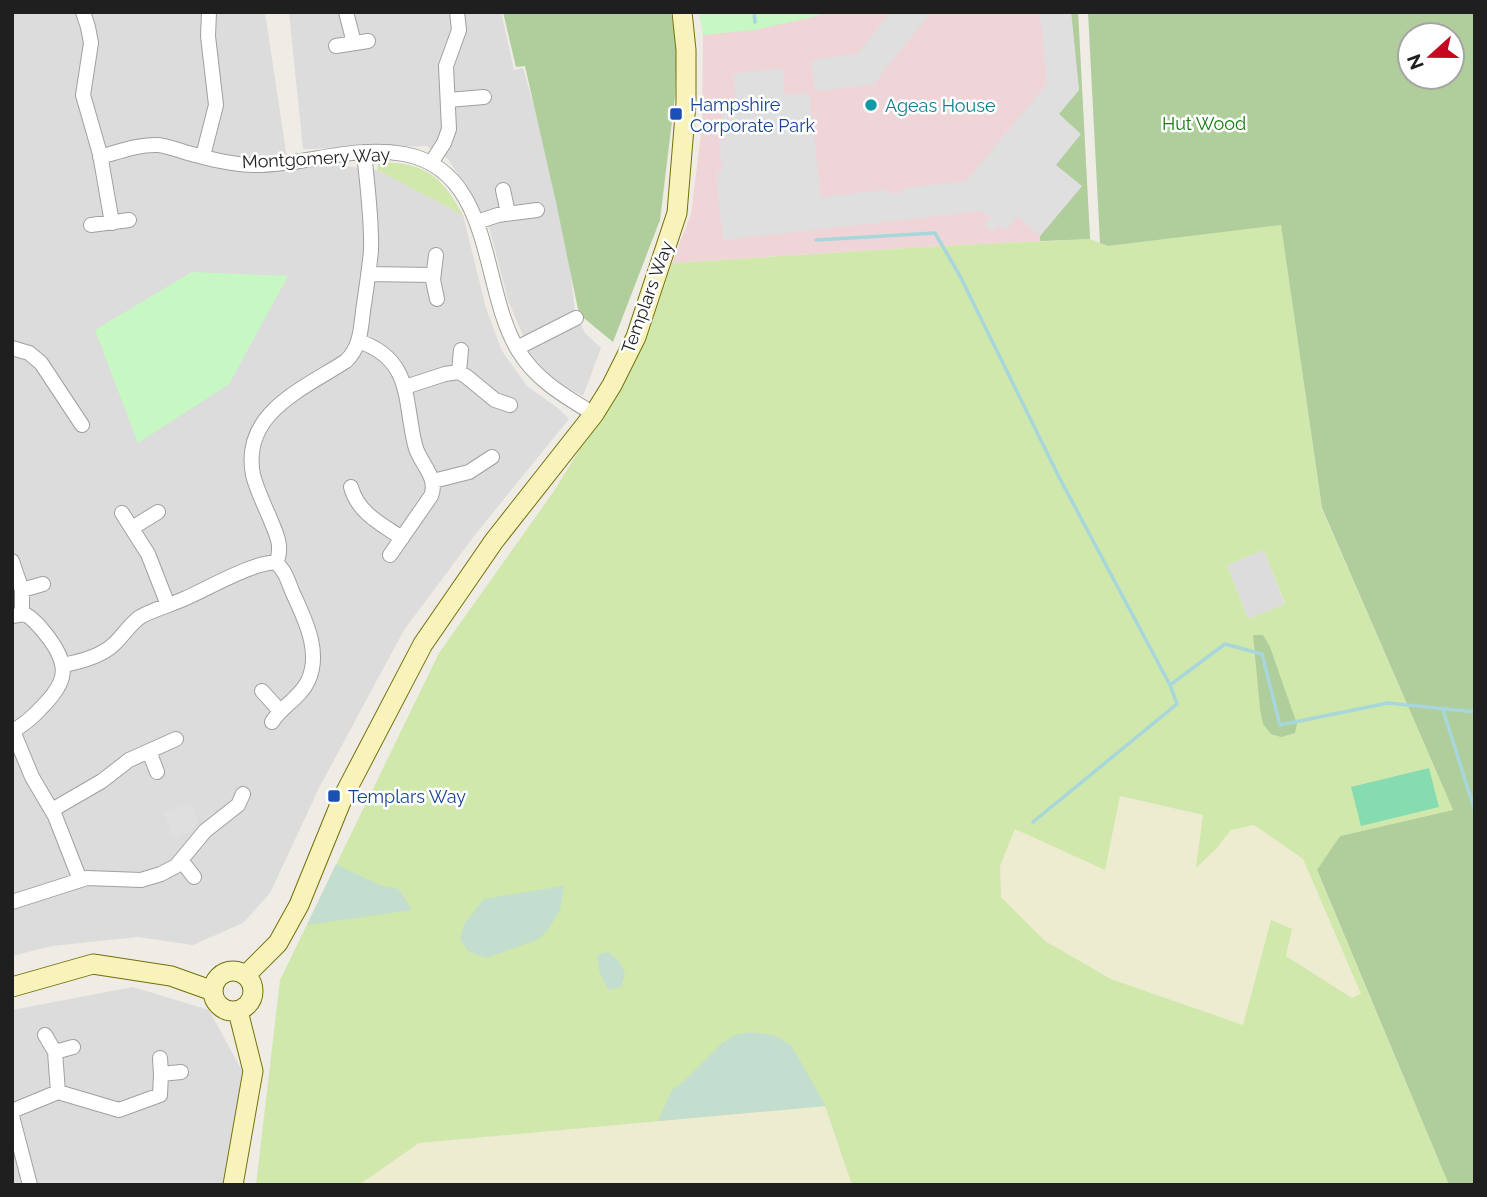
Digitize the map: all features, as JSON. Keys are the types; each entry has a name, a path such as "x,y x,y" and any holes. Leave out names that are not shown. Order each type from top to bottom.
{"street":[{"path":"83,12 91,43 83,95 100,157 111,223"},
{"path":"203,156 216,106 208,36 209,12"},
{"path":"337,46 361,42 346,12"},
{"path":"431,163 444,143 449,129 446,65 459,30 457,12"},
{"name":"Templars Way","path":"246,975 278,943 299,905 343,797 423,644 495,541 594,414 636,337 677,213 686,103 686,50 682,12"},
{"path":"448,100 484,97"},
{"name":"Montgomery Way","path":"100,157 154,145 233,163 257,165 364,152 402,154 431,163 445,173 460,190 477,222 505,324 517,348 544,382 594,414"},
{"path":"276,563 279,542 253,472 252,454 262,423 280,404 345,361 352,355 358,341 371,252 364,152"},
{"path":"503,190 508,213"},
{"path":"477,222 508,213 537,210"},
{"path":"91,225 129,220"},
{"path":"436,255 432,275 437,299"},
{"path":"368,274 432,275"},
{"path":"517,348 576,318"},
{"path":"358,341 386,355 397,369 405,387 415,445 433,481 431,496 390,555"},
{"path":"12,348 29,353 41,363 82,425"},
{"path":"459,372 461,350"},
{"path":"405,387 459,372 495,400 510,405"},
{"path":"433,481 469,472 492,457"},
{"path":"351,487 363,511 402,538"},
{"path":"132,528 158,512"},
{"path":"122,513 148,554 168,605"},
{"path":"12,561 22,590 17,615 32,619 44,632 60,654 63,665 61,683 54,694 28,721 13,731 32,777 52,810 80,880"},
{"path":"63,665 106,650 148,613 270,562 276,563 284,572 305,622 313,654 312,671 302,691 276,716 262,691"},
{"path":"22,590 43,584"},
{"path":"52,810 102,781 129,760 176,739"},
{"path":"149,751 157,772"},
{"path":"12,902 80,880 151,878 169,871 205,831 237,805 243,794"},
{"path":"181,860 194,877"},
{"path":"12,986 93,964 171,976 213,991"},
{"path":"234,971 251,980 253,996 246,1008 231,1012 216,1003 213,991 214,984 222,974 234,971"},
{"path":"233,1185 253,1071 238,1011"},
{"path":"45,1035 55,1052 58,1091"},
{"path":"55,1052 73,1047"},
{"path":"12,1111 58,1091 119,1110 160,1095 160,1058"},
{"path":"161,1074 181,1072"},
{"path":"12,1116 30,1185"}],"shaded area":[{"path":"12,12 265,12 287,159 377,170 463,215 486,308 502,351 527,386 569,419 478,531 404,630 319,788 270,893 243,923 193,945 138,937 52,946 12,956"},
{"path":"289,12 501,12 514,70 523,68 563,205 575,312 585,333 601,348 583,396 557,383 531,355 508,300 490,230 448,159 427,146 303,149"},
{"name":"Hampshire Corporate Park","path":"699,12 1078,12 1090,239 672,263 691,214 702,126 703,35"},
{"path":"891,12 929,12 929,15 873,85 815,91 811,60 857,54"},
{"path":"1040,12 1071,12 1079,90 1059,114 1081,134 1056,165 1082,186 1040,236 1017,217 1006,230 999,225 993,232 984,225 990,217 982,211 723,240 716,173 722,172 719,141 725,140 721,108 737,106 733,74 782,68 785,95 809,93 821,197 886,190 892,194 901,193 905,188 966,181 1047,84"},
{"path":"1264,550 1285,605 1248,619 1227,565"},
{"path":"191,802 198,821 192,831 174,839 163,813"},
{"path":"133,987 209,1010 246,1078 225,1185 12,1185 12,1010"}],"green space":[{"path":"503,12 671,12 677,46 675,96 660,220 613,342 579,314 525,66 516,67"},
{"path":"699,12 825,12 754,30 703,35"},
{"path":"1071,12 1078,12 1090,239 1040,241 1040,236 1081,187 1056,165 1058,114 1079,90"},
{"name":"Hut Wood","path":"1088,12 1475,12 1475,1185 1449,1185 1317,870 1340,836 1453,810 1322,508 1281,225 1108,246 1100,243"},
{"path":"380,162 410,165 431,174 447,190 463,215 377,170"},
{"path":"1281,224 1322,509 1453,810 1340,836 1317,871 1449,1185 852,1185 825,1106 419,1143 359,1185 256,1185 280,980 439,653 554,491 644,345 672,263 1090,239 1109,246","holes":["1264,550 1285,604 1248,619 1227,565","1257,676 1283,690 1292,709 1260,709","1120,796 1203,815 1196,868 1231,830 1254,825 1303,859 1361,994 1352,998 1286,956 1292,929 1271,920 1243,1025 1111,979 1045,941 1001,897 1000,866 1015,829 1105,870"]},
{"path":"192,272 288,276 229,384 138,443 95,330"},
{"path":"1253,635 1263,635 1270,647 1297,724 1295,733 1281,737 1271,734 1263,724"},
{"path":"1429,768 1439,807 1361,826 1351,787"},
{"path":"1119,796 1203,815 1197,867 1231,830 1254,824 1303,859 1361,994 1352,998 1286,956 1271,920 1243,1025 1111,979 1045,941 1001,897 1000,866 1015,829"},
{"path":"336,864 382,886 399,889 412,910 307,925"},
{"path":"564,886 560,910 539,939 487,958 469,952 460,939 464,924 484,899"},
{"path":"608,952 618,960 625,973 621,987 609,990 600,973 598,959 598,954"},
{"path":"752,1032 774,1035 791,1045 826,1106 658,1121 672,1090 722,1043 735,1035"},
{"path":"826,1106 852,1185 359,1185 419,1143"}],"waterway":[{"path":"754,12 755,22"},
{"path":"816,240 935,233 960,276 1059,477 1170,685 1225,644 1262,654 1280,725 1388,703 1475,712"},
{"path":"1033,822 1177,704 1170,685"},
{"path":"1443,710 1475,811"}],"place":[{"name":"Ageas House","path":"871,105"},
{"name":"Hampshire Corporate Park","path":"676,114"},
{"name":"Templars Way","path":"334,796"}]}
